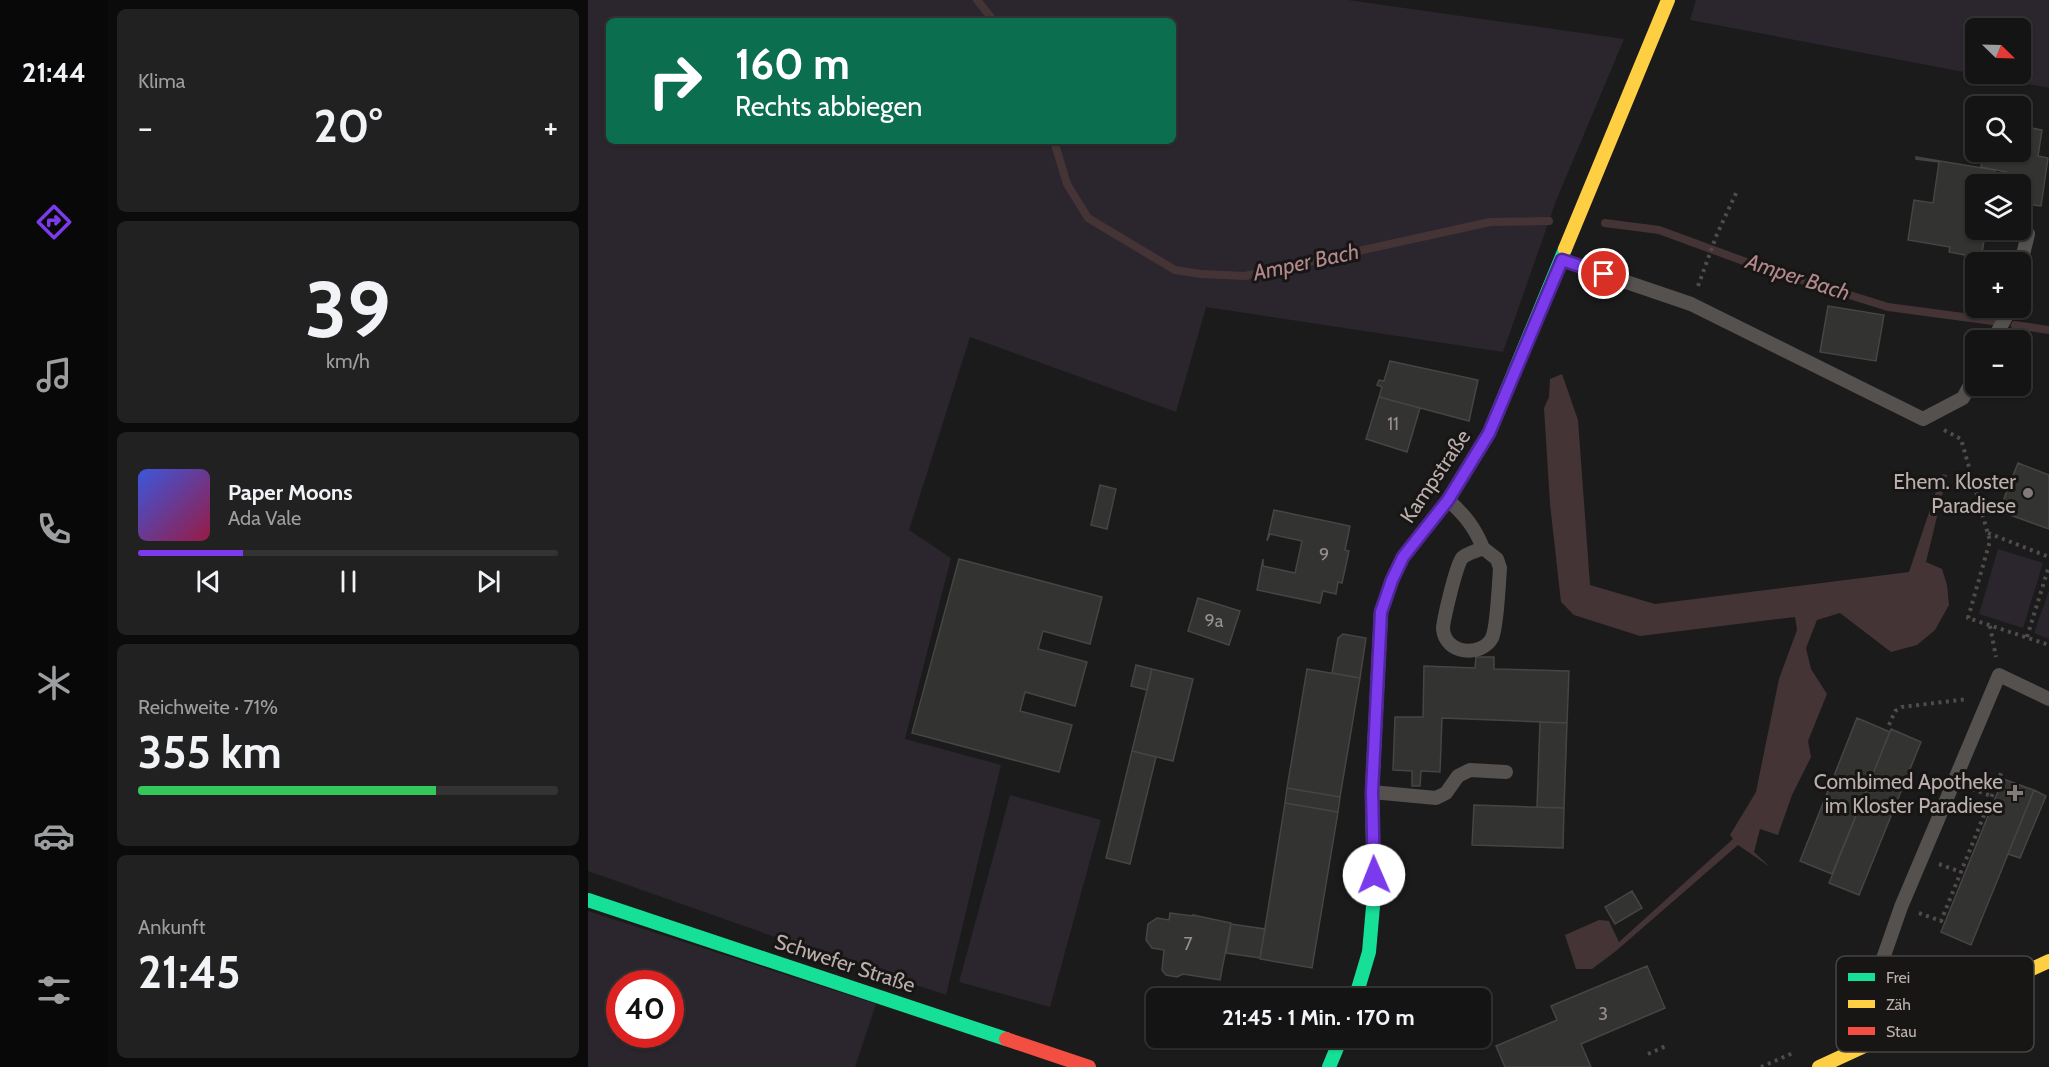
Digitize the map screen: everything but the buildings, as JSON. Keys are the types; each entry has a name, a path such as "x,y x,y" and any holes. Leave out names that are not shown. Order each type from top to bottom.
{"street":[{"name":"Kampstraße","path":"1358,988 1369,952 1374,896 1372,792 1381,612 1403,557 1448,500 1489,433 1668,0"},
{"name":"Schwefer Straße","path":"588,900 1089,1067"},
{"path":"2034,968 2049,961"},
{"path":"1329,1067 1337,1048"},
{"path":"1819,1067 1853,1052"}],"lane":[{"path":"1562,260 1691,304 1923,419 1963,398 1965,394"},
{"path":"1448,500 1464,514 1475,529 1484,549 1497,559 1500,568 1493,636 1486,645 1475,651 1462,651 1449,643 1443,630 1456,566 1462,558 1484,549"},
{"path":"1884,956 1901,907 1999,675 2049,699"},
{"path":"1372,792 1436,798 1446,794 1458,776 1470,770 1506,772"}],"path":[{"path":"1696,289 1717,234 1738,189"},
{"path":"1923,419 1960,439 1988,532 1990,541 1968,618 2049,645"},
{"path":"1988,532 2049,557"},
{"path":"2027,637 2049,566"},
{"path":"1990,625 1999,675"},
{"path":"1889,725 1895,711 1902,707 1965,698 1986,706"},
{"path":"1901,907 1941,921 2002,771"},
{"path":"1965,786 1991,796"},
{"path":"1648,1054 1666,1046"}],"shaded area":[{"path":"588,0 1348,0 1624,39 1556,201 1503,352 1206,307 1176,412 970,337 909,530 951,558 905,739 1001,765 946,995 588,871"},
{"path":"1696,0 2049,0 2049,88 2028,84 2031,84 2031,18 1965,18 1965,72 1690,20"},
{"path":"1562,374 1578,420 1590,585 1655,604 1909,572 1942,474 1947,475 1926,562 1942,569 1947,585 1949,605 1935,630 1917,645 1891,652 1840,613 1817,620 1806,648 1811,669 1827,694 1808,741 1811,757 1792,795 1778,835 1760,829 1754,852 1770,867 1738,845 1616,951 1592,969 1576,969 1565,935 1599,920 1609,921 1619,942 1733,839 1730,835 1756,792 1779,679 1797,630 1795,617 1640,636 1574,615 1561,602 1550,504 1544,408 1549,397 1550,379"},
{"path":"1998,549 2043,563 2023,628 1979,614"},
{"path":"2049,591 2049,639 2034,633"},
{"path":"1010,795 1101,820 1050,1007 959,982"},
{"path":"588,911 876,1004 855,1067 588,1067"}],"waterway":[{"name":"Amper Bach","path":"977,0 992,18"},
{"name":"Amper Bach","path":"1055,144 1067,184 1088,218 1175,270 1245,276 1490,222 1549,221"},
{"name":"Amper Bach","path":"1605,223 1659,230 1757,266 1888,307 1993,321"},
{"name":"Amper Bach","path":"2015,325 2049,330"}],"traffic: fast":[{"path":"1358,988 1369,952 1374,895 1372,792 1381,612 1403,557 1448,500 1489,433 1565,249"},
{"path":"588,900 1006,1039"},
{"path":"1329,1067 1337,1048"}],"traffic: slow":[{"path":"1565,249 1668,0"},
{"path":"2034,968 2049,961"},
{"path":"1819,1067 1852,1052"}],"traffic: jam":[{"path":"1006,1039 1089,1067"}],"place":[{"name":"Ehem. Kloster Paradiese","path":"2028,493"},
{"name":"Combimed Apotheke im Kloster Paradiese","path":"2015,793"}],"route":[{"path":"1374,875 1372,792 1381,612 1392,580 1403,557 1448,500 1489,433 1562,260 1604,274"}]}
